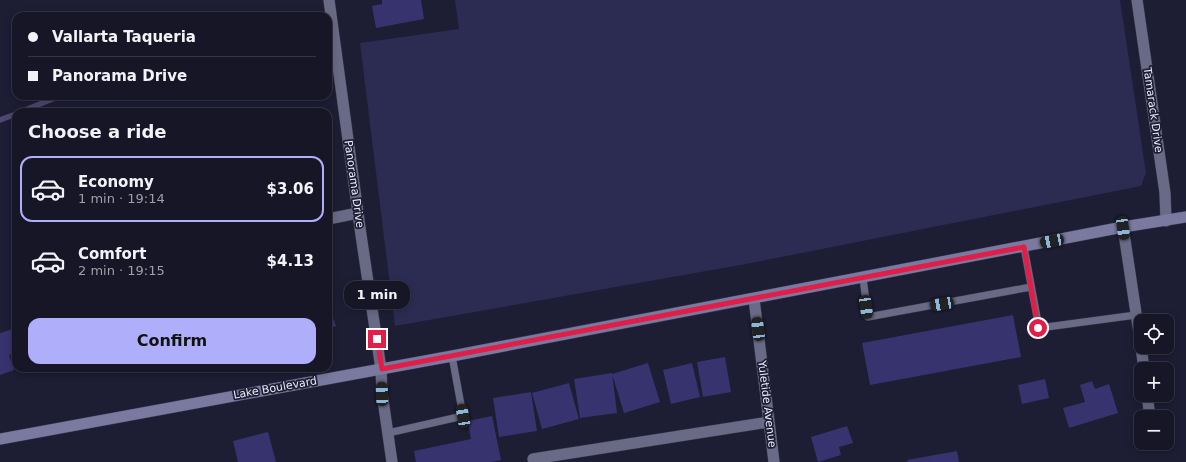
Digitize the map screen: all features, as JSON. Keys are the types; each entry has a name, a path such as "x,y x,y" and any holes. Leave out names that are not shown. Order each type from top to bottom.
{"main road":[{"name":"Lake Boulevard","path":"0,439 452,356 1186,217"}],"street":[{"name":"Panorama Drive","path":"328,0 330,12"},
{"name":"Tamarack Drive","path":"1137,0 1165,193 1166,221"},
{"name":"Panorama Drive","path":"332,29 358,214 382,369 382,394 392,462"},
{"path":"332,218 358,214"},
{"path":"1123,228 1136,314"},
{"name":"Yuletide Avenue","path":"754,299 774,462"},
{"path":"533,459 769,422"}],"lane":[{"path":"1024,247 1038,328 1134,315"},
{"path":"863,278 868,317 1031,287"},
{"path":"388,433 463,416 452,356"}],"shaded area":[{"path":"455,0 1120,0 1146,173 1141,186 746,264 395,326 360,43 459,29"}],"building":[{"path":"382,0 421,0 424,19 376,28 372,6 382,4"},
{"path":"332,315 336,326 332,328"},
{"path":"1013,315 1021,357 870,385 862,343"},
{"path":"12,329 12,354 9,355 12,364 12,371 0,375 0,333"},
{"path":"725,357 731,392 703,397 697,362"},
{"path":"648,363 660,402 624,413 612,374"},
{"path":"692,363 700,397 671,404 663,370"},
{"path":"612,373 617,413 580,418 574,379"},
{"path":"1045,379 1049,398 1022,404 1018,385"},
{"path":"1092,381 1095,389 1109,384 1118,413 1069,428 1063,408 1085,402 1080,385"},
{"path":"569,383 579,419 542,429 532,393"},
{"path":"531,392 537,431 499,437 493,398"},
{"path":"492,416 501,460 492,462 416,462 414,451 471,439 468,421"},
{"path":"847,426 853,443 839,447 841,455 818,462 811,437"},
{"path":"268,432 276,462 238,462 233,441"},
{"path":"957,451 959,462 908,462 907,460"}],"waterway":[{"path":"30,108 50,100"},
{"path":"0,120 12,116"}],"route":[{"path":"377,339 382,369 1024,247 1038,328"}]}
